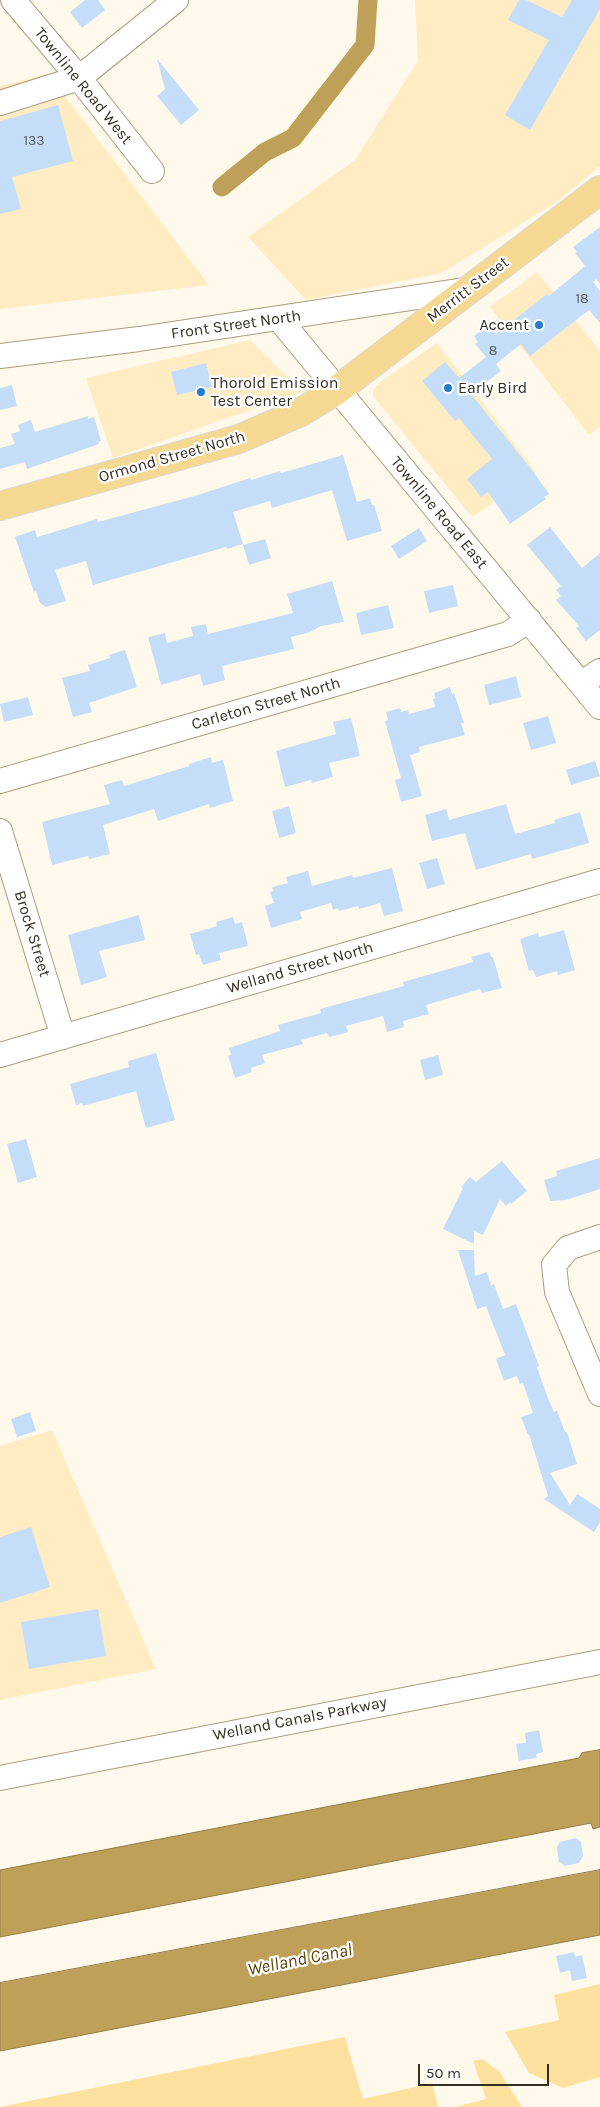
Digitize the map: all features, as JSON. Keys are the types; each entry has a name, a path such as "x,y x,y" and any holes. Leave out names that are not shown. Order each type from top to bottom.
{"main road":[{"name":"Merritt Street","path":"336,390 600,190"},
{"name":"Ormond Street North","path":"0,506 239,439 301,412 336,390"}],"street":[{"name":"Townline Road West","path":"13,0 79,78 152,171"},
{"path":"0,104 79,78 176,0"},
{"name":"Front Street North","path":"0,356 52,351 279,319 471,289"},
{"name":"Townline Road East","path":"279,319 336,390 529,620 591,677 600,707"},
{"name":"Carleton Street North","path":"0,781 508,634 529,620"},
{"name":"Brock Street","path":"0,831 63,1037"},
{"name":"Welland Street North","path":"0,1055 600,882"},
{"path":"600,1236 568,1248 554,1265 557,1292 600,1394"},
{"name":"Welland Canals Parkway","path":"0,1778 600,1662"}],"shaded area":[{"path":"415,0 600,0 600,166 558,201 442,273 306,300 248,237 355,160 418,61"},
{"path":"48,74 209,285 0,309 0,86"},
{"path":"537,272 600,351 600,427 589,435 490,307"},
{"path":"250,340 302,392 113,458 86,378"},
{"path":"437,343 536,472 472,517 373,396 373,390 379,383"},
{"path":"52,1430 156,1669 0,1700 0,1446"},
{"path":"600,1984 600,2077 563,2088 529,2073 505,2032 559,2020 554,1995"},
{"path":"345,2037 363,2099 432,2083 438,2107 0,2107"},
{"path":"482,2059 499,2071 522,2107 455,2107 486,2099 473,2061"}],"water":[{"path":"600,1750 600,1827 593,1829 591,1823 0,1937 0,1870 579,1758 582,1753"},
{"name":"Welland Canal","path":"600,1870 600,1935 0,2051 0,1983"}],"building":[{"path":"85,0 98,0 105,10 82,28 70,12"},
{"path":"519,0 526,0 562,17 572,0 600,0 600,9 530,130 505,115 549,40 508,20"},
{"path":"157,59 199,110 181,125 157,96 165,89"},
{"path":"58,105 73,161 12,177 21,209 0,214 0,121"},
{"path":"600,227 600,284 596,279 593,282 600,291 600,323 589,310 530,356 521,344 496,364 501,371 471,394 549,494 544,497 546,499 510,524 488,492 481,497 467,479 492,459 459,418 455,421 422,381 445,362 459,378 486,357 475,344 478,342 474,336 489,324 496,334 547,294 549,296 585,266 575,253 577,252 573,247"},
{"path":"206,363 212,387 177,395 171,372"},
{"path":"12,385 17,406 0,410 0,388"},
{"path":"88,416 88,419 94,417 101,441 98,442 99,444 27,469 25,462 0,469 0,448 15,444 11,434 20,431 18,425 31,420 35,432"},
{"path":"343,455 357,502 370,498 382,531 347,541 332,490 272,508 270,501 233,512 243,544 227,549 226,547 93,585 86,561 55,570 66,601 46,607 40,603 36,591 34,592 15,537 35,530 37,537 97,519 98,522 198,495 250,478 251,480 280,471 281,473"},
{"path":"550,527 582,568 600,553 600,630 586,641 576,628 579,626 556,600 561,596 556,590 561,586 527,545"},
{"path":"419,528 427,541 399,559 391,546"},
{"path":"265,539 271,558 249,565 243,545"},
{"path":"332,581 344,622 321,626 310,632 291,637 294,649 222,666 225,680 203,686 200,674 161,685 148,637 165,633 167,643 193,636 191,627 206,624 208,634 293,613 287,594"},
{"path":"453,585 458,606 429,613 424,591"},
{"path":"388,605 394,628 361,635 356,613"},
{"path":"125,650 137,687 89,703 92,712 73,717 62,678 90,671 88,665 110,658 109,655"},
{"path":"516,676 521,697 489,705 484,685"},
{"path":"450,687 452,694 454,693 464,723 461,723 465,735 419,747 420,752 410,755 422,796 401,802 395,780 401,778 385,721 388,720 386,712 400,708 401,712 408,710 409,714 435,707 434,693"},
{"path":"28,697 33,715 4,722 0,704"},
{"path":"548,716 556,743 531,750 523,723"},
{"path":"351,718 360,756 329,763 333,777 312,783 311,780 285,787 276,751 336,734 333,722"},
{"path":"211,757 212,763 223,760 233,801 210,808 209,804 158,821 154,809 103,825 110,854 89,859 88,856 52,865 42,822 110,804 104,785 122,780 124,786 189,766 189,764"},
{"path":"595,761 600,776 571,785 566,770"},
{"path":"506,804 515,834 555,823 554,820 580,812 589,843 532,859 531,854 476,870 465,833 432,841 425,815 446,809 449,820"},
{"path":"289,806 296,833 279,838 272,811"},
{"path":"437,858 445,884 427,889 419,863"},
{"path":"392,868 403,911 384,916 380,903 359,909 358,906 339,911 338,908 333,910 331,903 300,912 302,919 271,928 265,906 274,903 270,892 273,891 272,887 288,883 286,877 308,871 312,886 352,875 353,878"},
{"path":"139,915 145,940 99,951 107,977 81,985 68,935"},
{"path":"233,917 235,924 242,922 248,946 219,953 221,960 203,965 199,954 196,955 190,934 217,926 216,922"},
{"path":"564,930 575,970 558,975 557,971 536,977 533,970 529,971 520,939 538,933 539,937"},
{"path":"490,952 502,988 482,993 480,989 426,1005 429,1014 403,1021 404,1027 387,1032 383,1016 346,1026 348,1032 338,1035 329,1037 327,1033 301,1040 303,1044 262,1055 265,1063 251,1068 252,1072 235,1078 228,1056 231,1055 229,1048 280,1031 278,1025 321,1013 320,1009 404,986 403,982 473,962 471,957"},
{"path":"156,1053 175,1120 146,1128 136,1091 83,1106 82,1103 76,1105 70,1084 129,1067 128,1061"},
{"path":"438,1055 443,1075 425,1080 420,1060"},
{"path":"26,1139 37,1177 18,1183 7,1144"},
{"path":"600,1158 600,1189 566,1200 550,1201 544,1180 557,1176 556,1171"},
{"path":"502,1161 527,1191 506,1206 500,1199 483,1235 474,1231 474,1244 443,1229 463,1188 461,1187 470,1177 476,1182"},
{"path":"458,1250 474,1250 475,1276 487,1272 491,1286 494,1284 503,1309 516,1304 539,1366 537,1367 547,1396 554,1412 557,1410 565,1432 567,1432 577,1464 550,1473 570,1505 577,1494 600,1509 600,1522 594,1532 544,1499 548,1496 529,1434 521,1417 533,1413 523,1383 520,1384 517,1376 504,1381 496,1359 505,1355 486,1306 477,1309"},
{"path":"30,1412 36,1431 17,1437 11,1419"},
{"path":"31,1527 50,1587 0,1603 0,1537"},
{"path":"98,1609 106,1656 29,1669 21,1622"},
{"path":"539,1730 543,1752 536,1754 537,1758 519,1761 516,1744 526,1743 525,1733"},
{"path":"576,1838 581,1842 583,1856 579,1863 565,1866 559,1862 557,1847 560,1842"},
{"path":"574,1952 575,1957 582,1955 587,1978 572,1981 570,1970 560,1973 556,1956"}],"waterway":[{"path":"222,187 265,152 293,138 365,45 368,0"}],"place":[{"name":"Accent","path":"539,325"},
{"name":"Early Bird","path":"448,388"},
{"name":"Thorold Emission Test Center","path":"201,392"}]}
